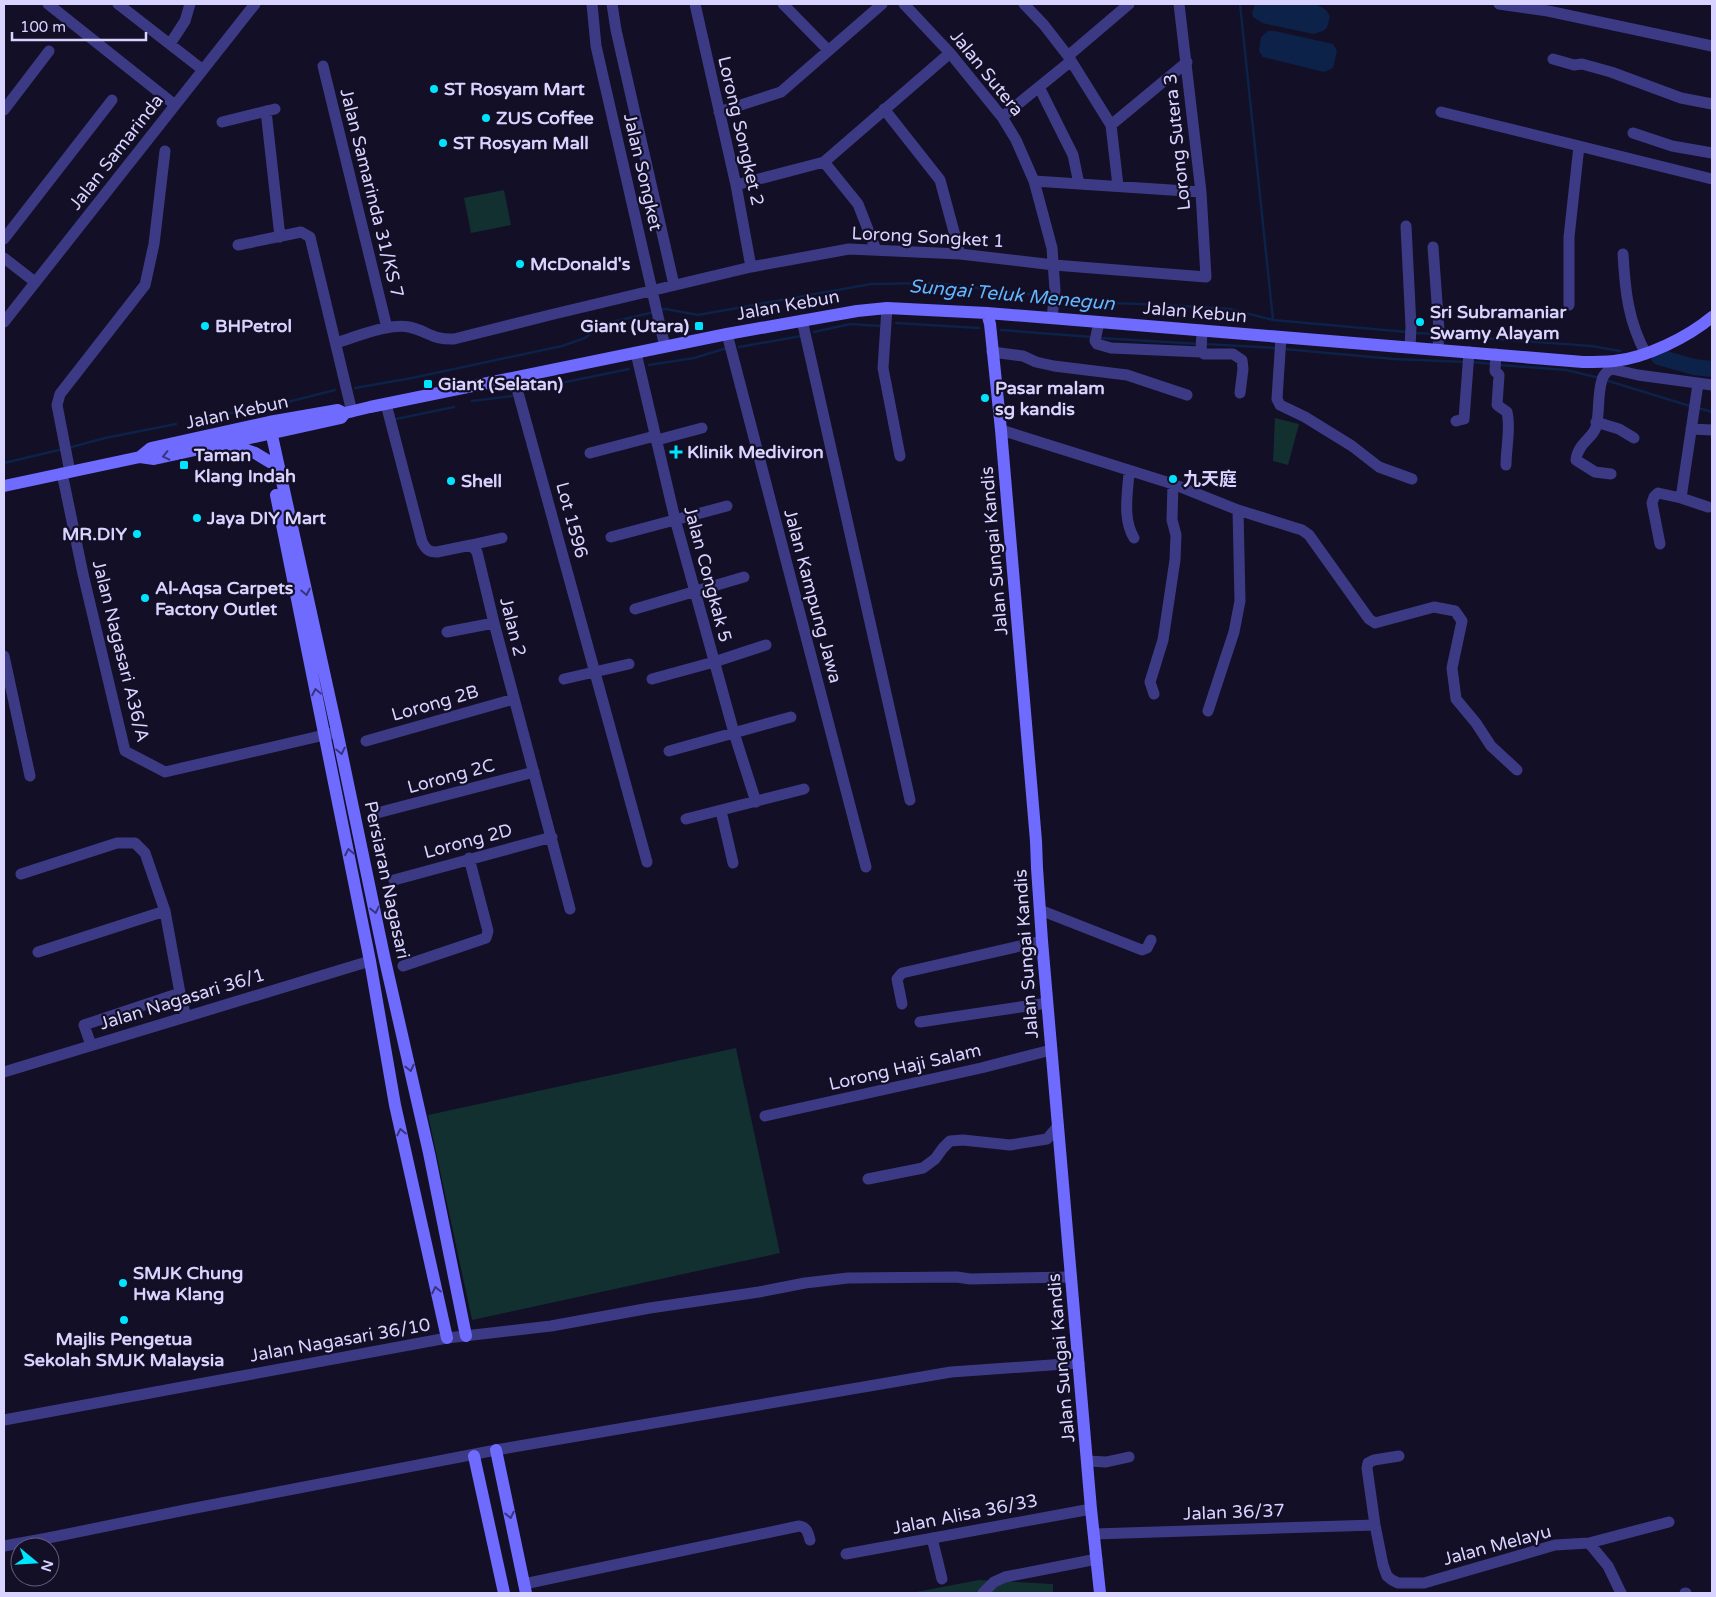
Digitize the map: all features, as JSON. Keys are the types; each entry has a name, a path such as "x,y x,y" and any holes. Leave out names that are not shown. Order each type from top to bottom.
{"street":[{"path":"48,4 170,101"},
{"path":"118,4 203,70"},
{"path":"170,44 186,21 190,4"},
{"name":"Jalan Samarinda","path":"4,322 170,101 203,70 255,4"},
{"name":"Jalan Songket","path":"592,4 596,46 665,347"},
{"name":"Jalan Songket","path":"612,4 616,30 674,285"},
{"name":"Lorong Songket 2","path":"695,4 736,185 751,267"},
{"path":"783,4 828,50"},
{"path":"719,112 781,92 882,4"},
{"name":"Jalan Sutera","path":"904,4 950,53 1002,117 1016,140 1034,181 1052,248 1055,290 1052,318"},
{"path":"1024,4 1044,25 1070,58 1111,125 1118,186"},
{"path":"1002,117 1039,87 1129,4"},
{"name":"Lorong Sutera 3","path":"1179,4 1201,192 1206,277"},
{"path":"1499,4 1548,11 1712,46"},
{"path":"4,110 49,51"},
{"path":"736,185 824,162 950,53"},
{"path":"1553,59 1611,72 1681,98 1712,104"},
{"path":"1111,125 1187,62"},
{"name":"Jalan Samarinda 31/KS 7","path":"323,66 387,328"},
{"path":"1039,87 1073,155 1079,184"},
{"name":"Jalan Samarinda","path":"4,239 112,100"},
{"path":"222,122 270,110 280,237"},
{"path":"884,110 940,180 960,254"},
{"path":"1441,112 1712,179"},
{"path":"1633,133 1672,146 1712,153"},
{"path":"1568,305 1570,237 1579,146"},
{"name":"Jalan Nagasari A36/A","path":"165,151 154,244 145,285 60,394 57,405 65,447 66,472 83,574 125,751 165,772 331,733"},
{"path":"824,162 858,204 876,250"},
{"path":"1034,181 1201,192"},
{"path":"1406,226 1412,330 1410,347"},
{"path":"238,245 301,232 307,234 311,240 336,343 348,412"},
{"path":"1433,247 1438,338"},
{"name":"Lorong Songket 1","path":"336,343 387,328 401,326 410,327 441,340 454,339 653,296 674,285 751,267 849,249 960,254 1054,265 1206,277"},
{"path":"1623,254 1625,286 1632,320 1636,335 1646,354"},
{"path":"4,258 35,282"},
{"path":"887,308 883,368 900,456"},
{"name":"Jalan Kebun","path":"4,486 140,457 154,459 225,442 267,428 338,410 348,412 727,334 857,311 887,308 1052,318 1097,332 1201,342 1280,346 1410,347 1438,338 1469,359 1583,362 1607,372 1677,340 1712,317"},
{"name":"Jalan Sungai Kandis","path":"987,313 1001,430 1036,841 1047,1003 1100,1593"},
{"path":"802,320 910,800"},
{"path":"1097,332 1097,344 1111,348 1201,342 1204,354 1233,354 1242,360 1243,369 1240,393"},
{"name":"Jalan Kampung Jawa","path":"727,334 866,867"},
{"path":"1280,346 1277,399 1280,405 1352,446 1379,467 1412,480"},
{"name":"Jalan Congkak 5","path":"636,352 675,519 734,733 756,802"},
{"path":"992,352 1023,356 1036,362 1054,366 1127,375 1187,395"},
{"path":"1456,421 1464,420 1469,359"},
{"path":"1496,361 1495,371 1499,375 1497,405 1507,412 1510,424 1506,445 1506,465"},
{"path":"1611,474 1594,472 1576,460 1577,454 1596,428 1607,372 1712,385"},
{"name":"Lot 1596","path":"514,378 647,862"},
{"path":"1681,498 1698,384"},
{"path":"386,404 407,488 422,542 426,549 437,552 502,538"},
{"name":"Jalan Kebun","path":"140,457 151,448 267,428 301,426 341,418 348,412"},
{"path":"1596,422 1619,429 1634,438"},
{"path":"225,442 273,461 287,435 301,426"},
{"name":"Persiaran Nagasari","path":"267,428 331,733 429,1153 466,1336"},
{"path":"590,453 702,428"},
{"path":"1691,429 1712,430"},
{"path":"1001,430 1172,484 1238,510 1302,530 1309,535 1369,620 1375,623 1434,608 1455,611 1462,621 1452,668 1456,699 1476,723 1491,746 1517,770"},
{"path":"1129,471 1127,519 1129,530 1134,538"},
{"path":"1154,694 1150,682 1163,640 1175,560 1176,535 1172,520 1172,484"},
{"path":"1660,544 1652,503 1658,493 1681,498 1708,508"},
{"path":"611,537 727,506"},
{"path":"1208,711 1234,632 1240,601 1238,510"},
{"name":"Jalan 2","path":"471,545 478,552 494,623 570,909"},
{"path":"635,609 694,590 744,577"},
{"path":"447,632 494,623"},
{"path":"652,679 766,645"},
{"path":"4,656 30,776"},
{"path":"564,680 628,664"},
{"name":"Lorong 2B","path":"366,741 514,699"},
{"path":"670,751 791,717"},
{"name":"Persiaran Nagasari","path":"331,733 395,1105 447,1338"},
{"name":"Lorong 2C","path":"377,813 534,772"},
{"path":"686,819 804,789"},
{"path":"721,811 733,863"},
{"name":"Lorong 2D","path":"394,880 469,858 552,837"},
{"path":"20,874 118,843 135,843 145,853 165,911 186,1017"},
{"path":"403,966 486,938 488,931 469,858"},
{"path":"1040,910 1142,950 1146,948 1151,940"},
{"path":"38,952 165,911"},
{"path":"902,1004 897,979 902,973 1042,941"},
{"name":"Jalan Nagasari 36/1","path":"4,1072 370,961"},
{"path":"91,1045 84,1025 180,993"},
{"path":"920,1022 1047,1003"},
{"name":"Lorong Haji Salam","path":"765,1116 981,1068 1052,1050"},
{"path":"868,1179 923,1168 935,1159 950,1141 964,1140 1010,1145 1048,1139 1058,1126"},
{"name":"Jalan Nagasari 36/10","path":"4,1420 447,1338 551,1326 650,1308 759,1292 805,1282 839,1278 1071,1277"},
{"path":"441,1314 449,1322 454,1323 458,1318 460,1308"},
{"path":"4,1546 474,1456 496,1450 951,1372 1078,1363"},
{"path":"496,1450 525,1589 799,1526 804,1526 810,1540"},
{"path":"474,1456 504,1593"},
{"name":"Jalan Melayu","path":"1399,1456 1374,1460 1368,1463 1367,1468 1383,1565 1387,1576 1398,1583 1424,1583 1555,1545 1589,1543 1669,1522"},
{"path":"1087,1461 1106,1462 1129,1458"},
{"path":"480,1486 482,1473 487,1468 494,1470 503,1482"},
{"name":"Jalan Alisa 36/33","path":"846,1554 1091,1509"},
{"name":"Jalan 36/37","path":"1094,1534 1375,1525"},
{"path":"932,1538 942,1579"},
{"path":"1598,1552 1601,1540"},
{"path":"1589,1543 1608,1566 1621,1593"},
{"path":"983,1593 998,1579 1020,1573 1097,1559"}],"green space":[{"path":"504,190 511,225 471,233 464,198"},
{"path":"1275,418 1299,424 1288,465 1273,461"},
{"path":"736,1048 780,1253 472,1320 428,1115"},
{"path":"979,1580 1053,1584 1053,1593 911,1593"}],"water":[{"path":"1255,4 1316,4 1326,10 1330,16 1327,28 1313,34 1262,23 1253,17 1252,13"},
{"path":"1268,31 1333,44 1337,51 1333,68 1324,72 1263,57 1259,51 1261,37"}],"waterway":[{"path":"1240,4 1273,320"},
{"name":"Sungai Teluk Menegun","path":"660,310 666,309 698,315 871,284 937,283 1052,297"},
{"name":"Sungai Teluk Menegun","path":"1058,298 1087,302 1230,309 1273,320 1407,332"},
{"name":"Sungai Teluk Menegun","path":"355,388 412,378 562,346 585,338 597,328 608,323 654,312"},
{"path":"896,323 979,328"},
{"path":"814,332 850,324 881,326"},
{"path":"1001,330 1092,337"},
{"name":"Sungai Teluk Menegun","path":"1415,333 1434,334"},
{"name":"Sungai Teluk Menegun","path":"1442,335 1591,346 1620,351"},
{"path":"739,347 801,336"},
{"path":"1100,338 1199,344"},
{"path":"1204,344 1276,348"},
{"path":"649,365 694,358 727,348"},
{"path":"1284,349 1394,359 1466,362"},
{"name":"Sungai Teluk Menegun","path":"1659,357 1694,367 1712,369"},
{"path":"1471,362 1493,364"},
{"path":"1499,365 1566,370 1600,378"},
{"path":"527,390 629,369"},
{"path":"1605,380 1690,406"},
{"name":"Sungai Teluk Menegun","path":"195,419 268,407 335,390"},
{"path":"472,401 512,396"},
{"path":"396,419 454,407"},
{"path":"1698,408 1712,412"},
{"name":"Sungai Teluk Menegun","path":"68,448 105,438 176,424"},
{"name":"Sungai Teluk Menegun","path":"4,463 63,449"}],"place":[{"name":"ST Rosyam Mart","path":"434,89"},
{"name":"ZUS Coffee","path":"486,118"},
{"name":"ST Rosyam Mall","path":"443,143"},
{"name":"McDonald's","path":"520,264"},
{"name":"Sri Subramaniar Swamy Alayam","path":"1420,322"},
{"name":"BHPetrol","path":"205,326"},
{"name":"Giant (Utara)","path":"699,326"},
{"name":"Giant (Selatan)","path":"428,384"},
{"name":"Pasar malam sg kandis","path":"985,398"},
{"name":"Klinik Mediviron","path":"676,452"},
{"name":"Taman Klang Indah","path":"184,465"},
{"name":"九天庭","path":"1173,479"},
{"name":"Shell","path":"451,481"},
{"name":"Jaya DIY Mart","path":"197,518"},
{"name":"MR.DIY","path":"137,534"},
{"name":"Al-Aqsa Carpets Factory Outlet","path":"145,598"},
{"name":"SMJK Chung Hwa Klang","path":"123,1283"},
{"name":"Majlis Pengetua Sekolah SMJK Malaysia","path":"124,1320"}]}
